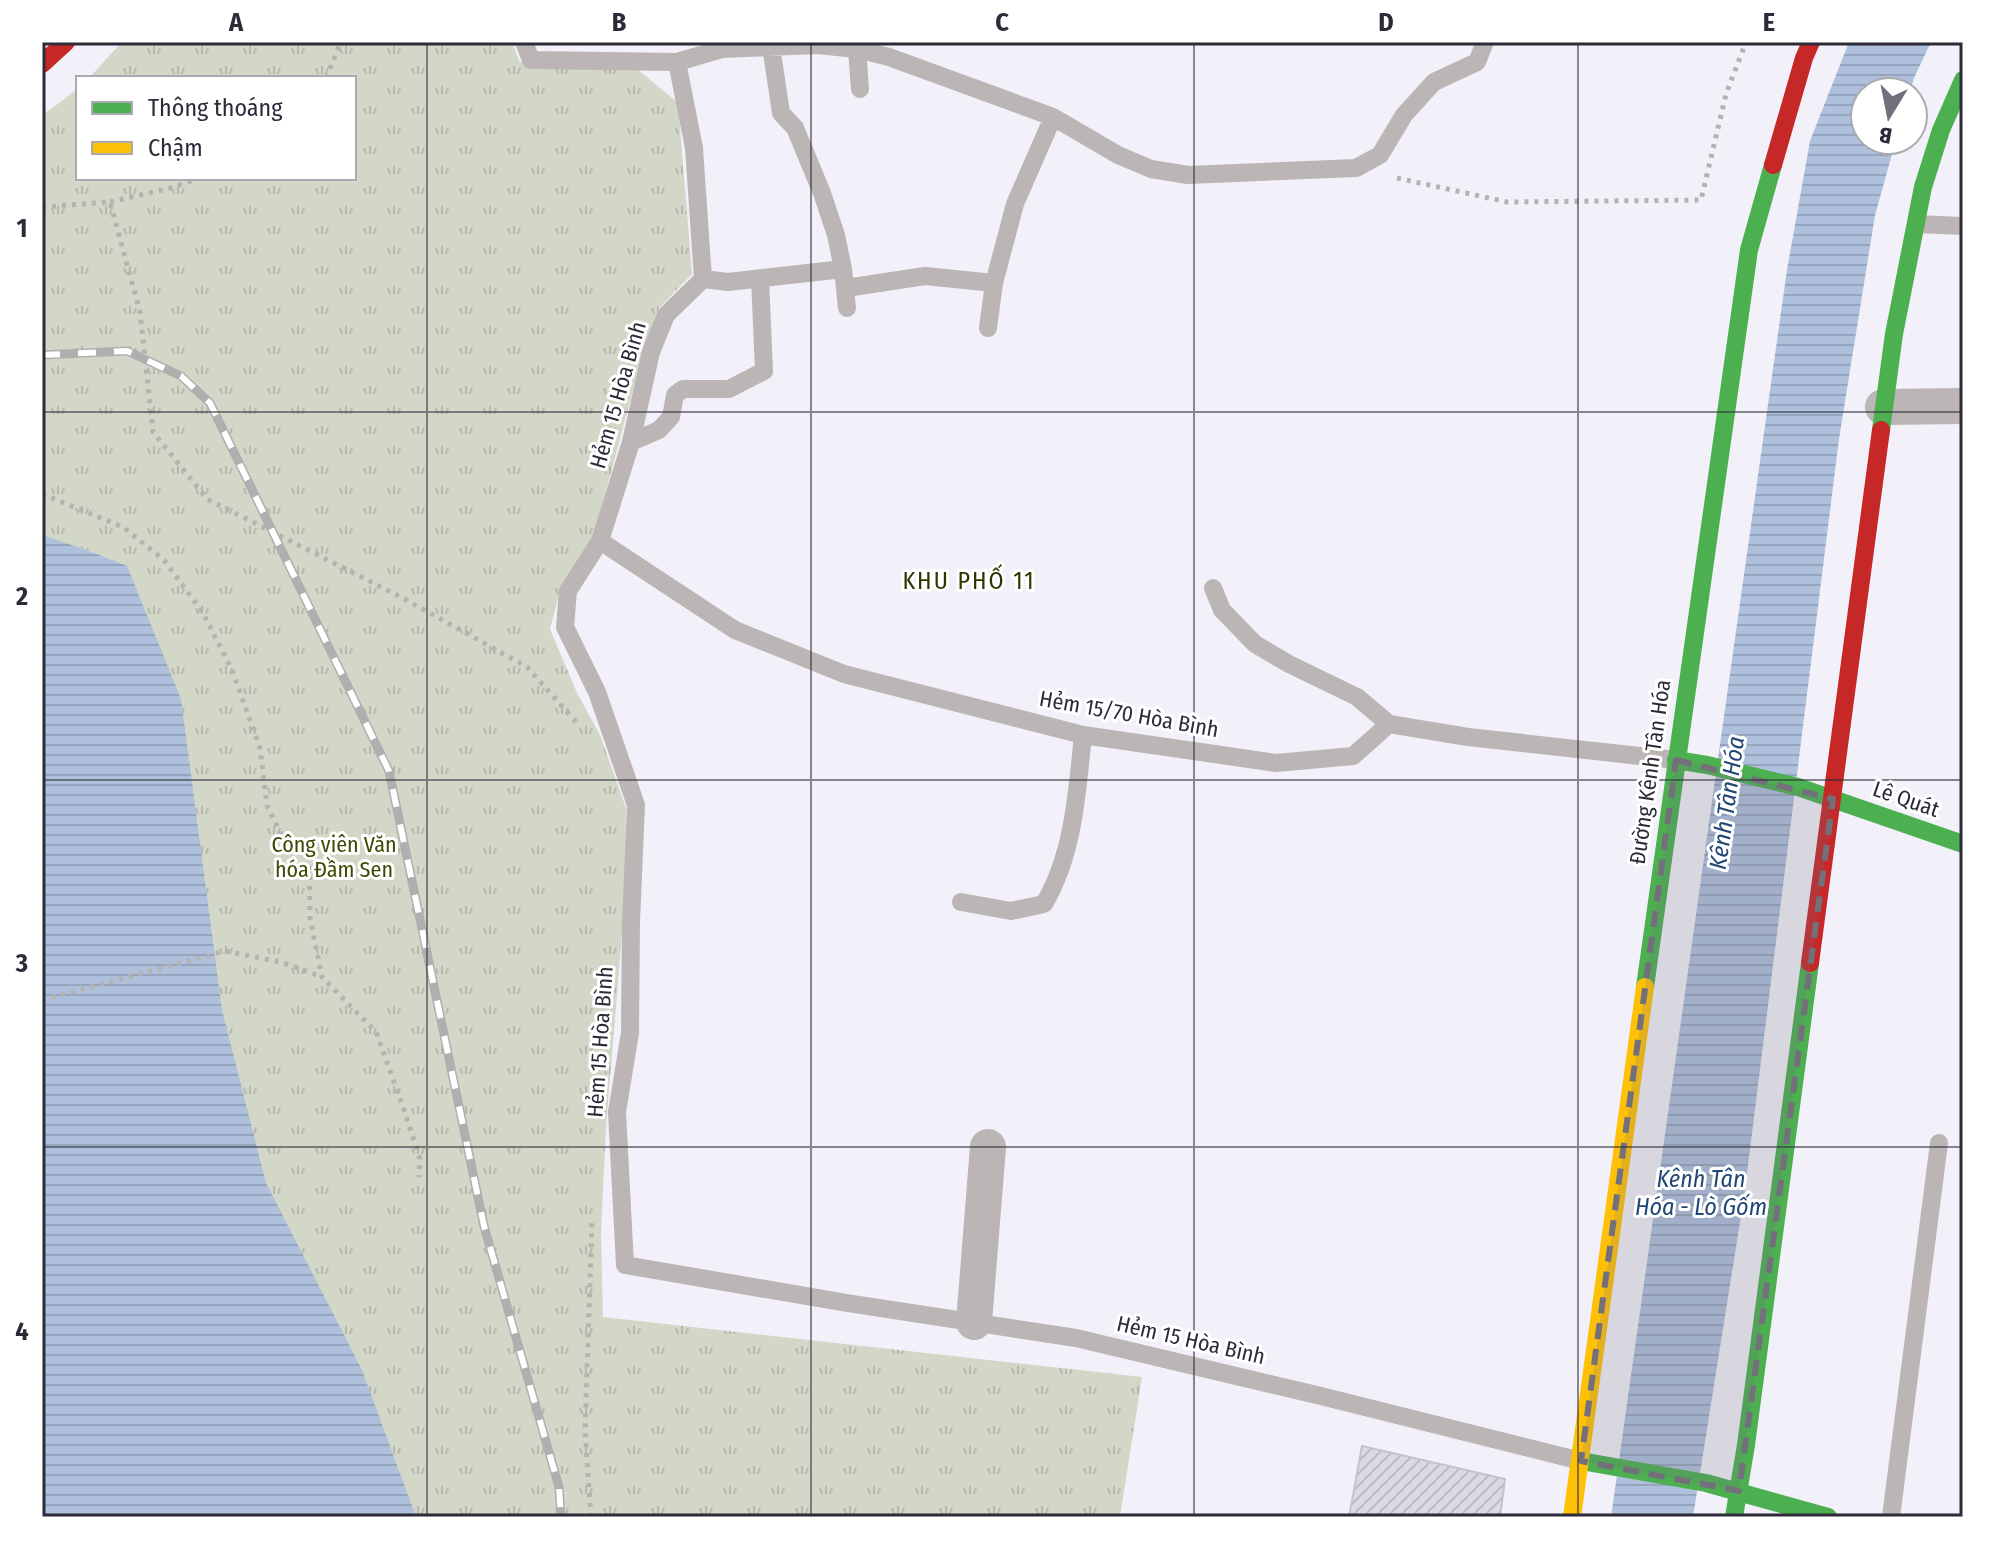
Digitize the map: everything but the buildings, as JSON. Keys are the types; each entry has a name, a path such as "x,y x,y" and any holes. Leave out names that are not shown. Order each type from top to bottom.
{"street":[{"path":"42,64 66,42"},
{"name":"Đường Kênh Tân Hóa","path":"1572,1517 1749,250 1811,42"},
{"path":"1734,1517 1894,334 1923,187 1941,130 1963,80"},
{"path":"1883,407 1963,406"},
{"name":"Lê Quát","path":"1676,760 1798,787 1963,844"},
{"path":"974,1322 988,1147"},
{"path":"1581,1461 1706,1483 1828,1517"}],"lane":[{"path":"524,42 531,60 677,62 722,49 817,45 857,49 889,57 1053,117 1118,155 1151,169 1188,175 1356,168 1380,155 1404,115 1434,82 1477,62 1485,42"},
{"path":"771,46 781,113 795,128 836,235 847,308"},
{"path":"857,49 860,89"},
{"path":"677,62 694,148 703,279 728,282 925,276 994,283"},
{"path":"988,328 994,283 1015,204 1053,117"},
{"path":"1916,224 1963,226"},
{"name":"Hẻm 15 Hòa Bình","path":"703,279 666,315 651,352 631,442 600,541 568,591 565,627 597,692 636,805 630,1033 617,1112 625,1265 1076,1338 1581,1461"},
{"path":"631,442 659,430 671,417 675,395 683,389 729,389 764,371 760,279"},
{"name":"Hẻm 15/70 Hòa Bình","path":"600,541 735,630 844,674 1083,735 1276,763 1353,756 1389,724"},
{"path":"1213,588 1222,610 1255,644 1357,697 1389,724 1468,737 1676,760"},
{"path":"961,902 1011,911 1044,904 1056,884 1074,819 1083,735"},
{"path":"1891,1517 1939,1143"}],"path":[{"path":"327,76 341,42"},
{"path":"1356,168 1507,202 1701,200 1726,94 1746,42"},
{"path":"42,207 110,202 193,180"},
{"path":"110,202 140,312 153,432 207,499 401,597 527,667 587,735"},
{"path":"42,494 123,527 164,560 203,613 232,670 260,748 267,806 282,836 309,852 310,918 322,977"},
{"path":"42,1000 225,951 281,962 322,977 376,1032 420,1159 419,1177"},
{"path":"591,1517 585,1431 592,1219"}],"highlighted area":[{"path":"1676,760 1833,799 1739,1491 1581,1461"}],"green space":[{"name":"Công viên Văn hóa Đầm Sen","path":"122,42 512,42 519,61 532,66 636,68 678,103 692,274 659,308 644,349 594,536 560,591 550,629 577,693 600,735 626,808 625,898 606,1126 601,1232 603,1317 1142,1377 1120,1517 42,1517 42,115 76,90 76,180 356,180 356,76 91,76"}],"water":[{"name":"Kênh Tân Hóa - Lò Gốm","path":"1849,42 1931,42 1915,76 1849,76 1849,156 1892,156 1875,215 1839,439 1744,1197 1693,1517 1611,1517 1787,270 1810,141"},
{"path":"42,535 127,566 181,699 222,1010 266,1183 362,1370 416,1517 42,1517"}],"railway":[{"path":"42,355 127,351 181,376 210,403 389,771 484,1226 559,1487 561,1517"}],"traffic: fast":[{"path":"1881,430 1894,334 1923,187 1941,130 1963,80"},
{"path":"1645,987 1749,250 1773,165"},
{"path":"1676,760 1798,787 1963,844"},
{"path":"1734,1517 1810,963"},
{"path":"1581,1461 1706,1483 1828,1517"}],"traffic: slow":[{"path":"1572,1517 1645,987"}],"traffic: jam":[{"path":"42,64 66,42"},
{"path":"1773,165 1811,42"},
{"path":"1810,963 1881,430"}],"district":[{"name":"KHU PHỐ 11","path":"969,581"}],"water label":[{"name":"Kênh Tân Hóa","path":"1727,803"}]}
